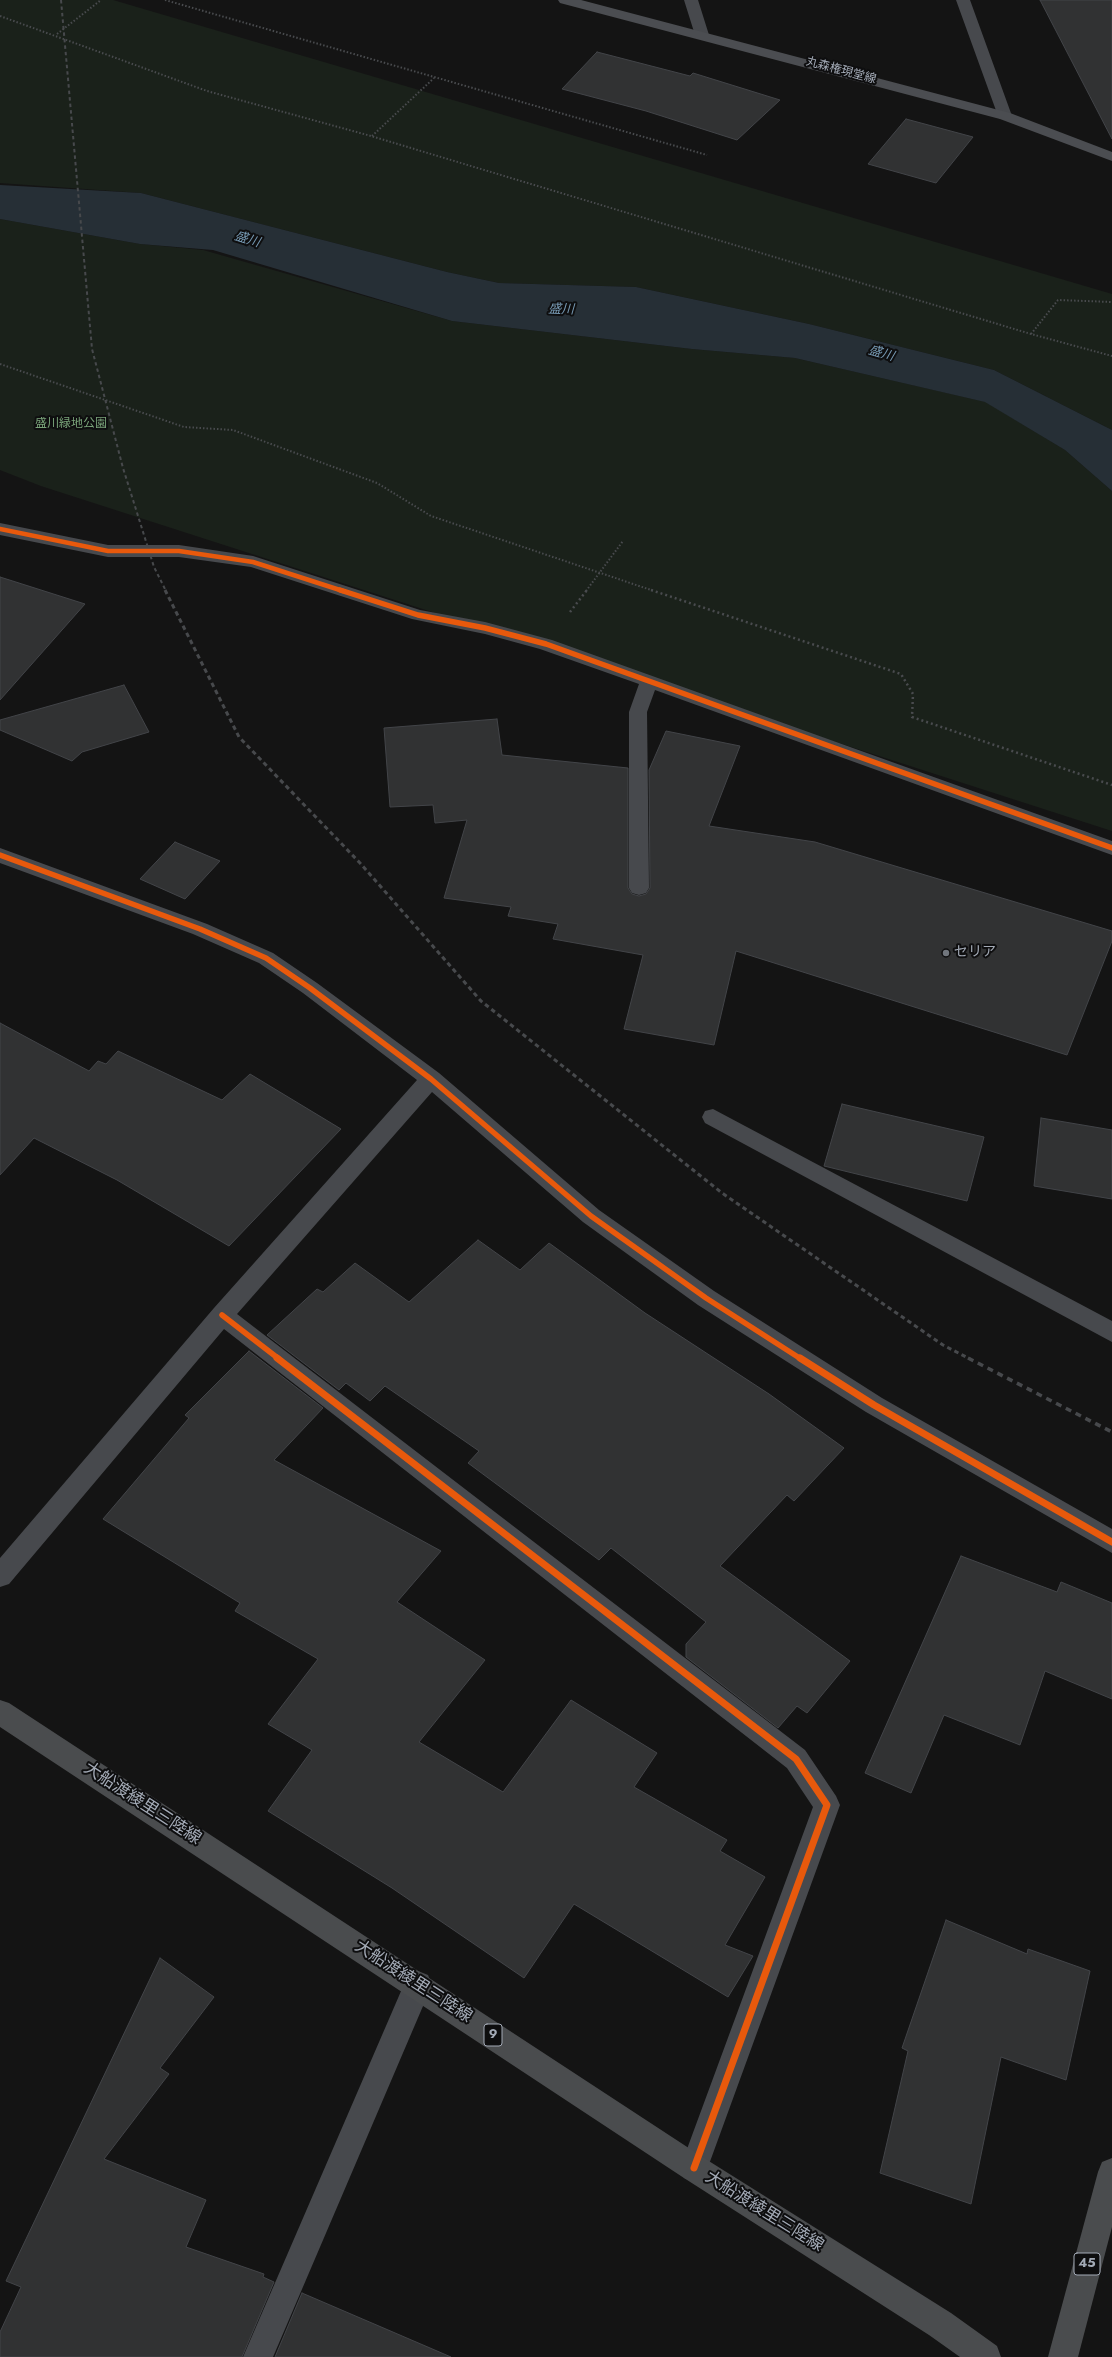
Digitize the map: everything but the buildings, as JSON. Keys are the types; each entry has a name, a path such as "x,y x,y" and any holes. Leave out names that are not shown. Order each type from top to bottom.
{"main road":[{"name":"丸森権現堂線","path":"565,0 1005,116 1112,157"},
{"name":"大船渡綾里三陸線","path":"0,1712 418,1985 694,2168 940,2324 986,2357"},
{"name":"45","path":"1063,2357 1112,2172"}],"street":[{"path":"691,0 702,35"},
{"path":"963,0 1005,116"},
{"path":"0,529 108,551 179,551 254,562 418,615 485,628 546,644 1112,848"},
{"path":"639,888 638,712 649,681"},
{"path":"0,855 200,929 266,958 310,988 431,1079 591,1216 706,1298 874,1405 1112,1542"},
{"path":"0,1576 222,1315 431,1079"},
{"path":"713,1117 1112,1332"},
{"path":"222,1315 796,1759 827,1805 694,2168"},
{"path":"258,2357 418,1985"}],"path":[{"path":"56,35 101,0"},
{"path":"165,0 707,155"},
{"path":"0,16 56,35 207,91 371,136 1031,334 1112,356"},
{"path":"371,136 434,78"},
{"path":"1031,334 1058,300 1112,302"},
{"path":"0,364 184,427 233,430 376,483 431,516 901,674 913,694 912,717 1112,785"},
{"path":"546,644 623,541"}],"green space":[{"path":"0,0 113,0 1112,294 1112,430 994,370 809,324 636,287 499,283 447,272 141,193 0,183"},
{"name":"盛川緑地公園","path":"0,219 140,244 203,250 452,321 692,349 795,358 986,402 1065,450 1112,491 1112,831 41,486 0,470"}],"water":[{"name":"盛川","path":"0,185 141,193 447,272 499,283 636,287 809,324 994,370 1112,430 1112,491 1065,450 985,402 795,358 692,349 452,321 213,250 140,244 0,219"}],"railway":[{"path":"61,0 92,349 123,468 154,567 166,591"},
{"path":"165,590 239,737 360,863 481,1001 722,1193 943,1345 970,1359"},
{"path":"968,1358 1112,1432"}],"cycle path":[{"path":"0,529 108,551 179,551 253,562 418,615 485,628 546,644 1112,848"},
{"path":"0,855 200,929 266,958 310,988 431,1079 591,1216 706,1298 874,1405 1112,1542"},
{"path":"222,1315 796,1759 827,1805 694,2168"}],"place":[{"name":"セリア","path":"946,953"}]}
